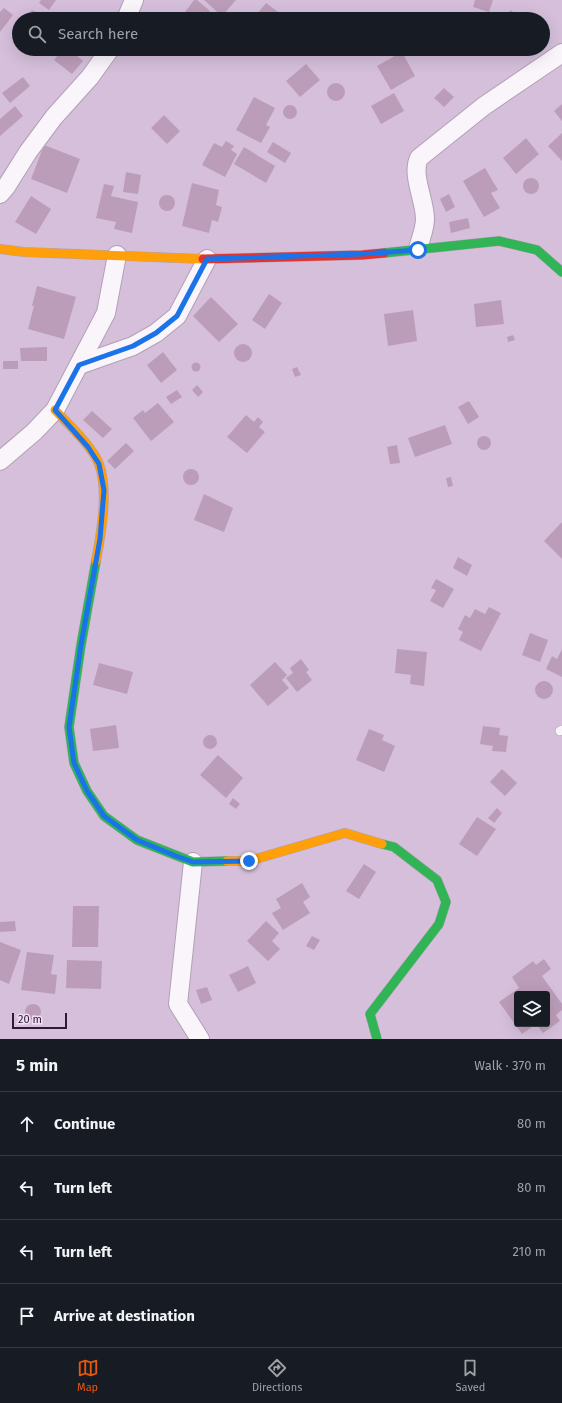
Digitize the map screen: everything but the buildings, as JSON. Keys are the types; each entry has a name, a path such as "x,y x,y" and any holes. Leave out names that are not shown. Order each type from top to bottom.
{"street":[{"path":"129,12 134,0"},
{"path":"418,250 425,219 416,164 419,158 484,106 562,53"},
{"path":"0,194 54,117 90,77 105,56"},
{"path":"0,249 24,252 207,259 362,254 418,250 457,244 499,241 538,250 562,272"},
{"path":"0,461 34,432 55,410 106,314 117,255"},
{"path":"79,365 133,346 156,333 177,316 207,259"},
{"path":"55,410 88,447 99,464 104,490 100,539 81,645 69,727 74,763 87,791 104,816 137,840 193,862 249,861 346,833 394,847 437,880 446,902 439,924 370,1014 377,1039"},
{"path":"193,862 178,1004 200,1039"}],"traffic: fast":[{"path":"384,253 499,241 537,250 562,272"},
{"path":"96,561 81,645 69,727 74,763 87,791 104,816 137,840 193,862 227,861"},
{"path":"377,1039 370,1014 439,924 446,902 437,880 394,847 382,844"}],"traffic: slow":[{"path":"0,249 24,252 203,259"},
{"path":"55,410 91,450 96,457 102,475 104,499 96,561"},
{"path":"227,861 249,861 345,833 382,844"}],"traffic: jam":[{"path":"203,259 362,255 384,253"}],"route":[{"path":"249,861 193,862 137,840 104,816 87,791 74,763 69,727 81,645 100,539 104,490 99,464 88,447 55,410 79,365 133,346 156,333 177,316 207,259 362,254 418,250"}]}
